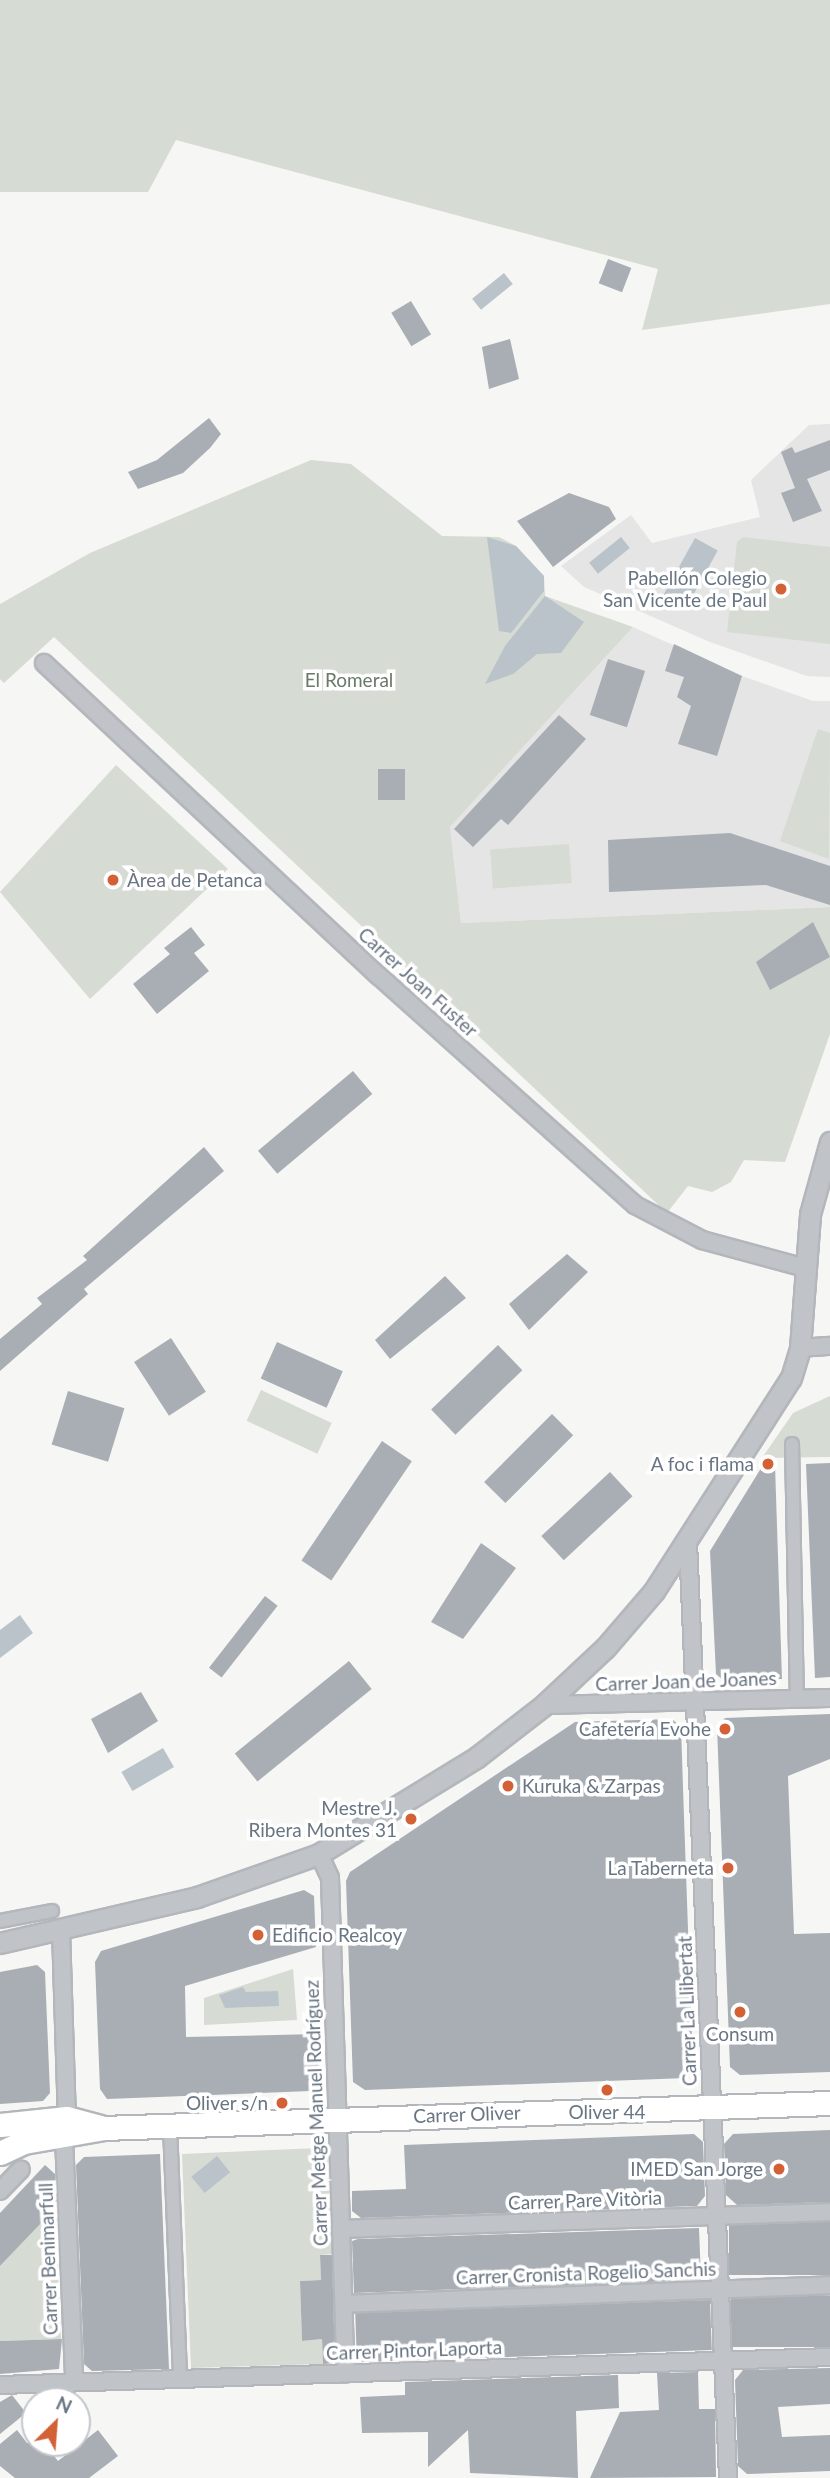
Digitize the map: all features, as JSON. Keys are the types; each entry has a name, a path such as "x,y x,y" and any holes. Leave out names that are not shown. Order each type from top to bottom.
{"main road":[{"name":"Carrer Oliver","path":"0,2125 103,2128 830,2103"},
{"name":"Carrer Oliver","path":"0,2153 66,2127"}],"street":[{"name":"Carrer Joan Fuster","path":"44,663 379,976 635,1205 702,1240 804,1268"},
{"path":"0,1943 197,1896 319,1854 458,1770 544,1705 637,1614 688,1542 782,1395 800,1348 810,1214 830,1142"},
{"path":"800,1348 830,1346"},
{"path":"792,1444 797,1699"},
{"name":"Carrer La Llibertat","path":"688,1542 697,1702 728,2478"},
{"name":"Carrer Joan de Joanes","path":"544,1705 830,1698"},
{"name":"Carrer Metge Manuel Rodríguez","path":"319,1854 330,1878 346,2374"},
{"path":"0,1921 52,1911"},
{"name":"Carrer Benimarfull","path":"61,1930 74,2380"},
{"path":"170,2126 180,2379"},
{"path":"0,2191 21,2169"},
{"name":"Carrer Pare Vitòria","path":"341,2229 830,2212"},
{"name":"Carrer Cronista Rogelio Sanchis","path":"345,2304 830,2285"},
{"name":"Carrer Pintor Laporta","path":"0,2385 74,2380 346,2374 830,2357"}],"shaded area":[{"path":"504,273 513,284 481,310 472,299"},
{"path":"830,424 830,677 807,676 710,642 584,587 561,566 631,515 652,543 760,517 751,480 809,425"},
{"path":"487,537 516,546 544,576 544,591 511,633 499,631"},
{"path":"621,537 630,548 598,574 589,563"},
{"path":"695,538 718,551 684,611 662,598"},
{"path":"545,596 584,622 561,653 537,654 513,674 485,684 505,646"},
{"path":"633,627 742,676 813,701 830,701 830,907 461,923 450,827"},
{"path":"20,1615 33,1633 0,1658 0,1630"},
{"path":"163,1748 174,1767 132,1791 121,1772"},
{"path":"243,1987 246,1992 278,1991 279,2006 225,2008 219,1995"},
{"path":"217,2156 230,2172 205,2193 191,2177"}],"green space":[{"path":"0,0 830,0 830,304 642,330 658,269 176,140 148,192 0,192"},
{"name":"El Romeral","path":"311,460 351,464 442,536 499,537 516,546 544,576 545,596 633,627 450,827 461,923 830,907 830,1034 785,1162 744,1160 731,1182 712,1192 688,1186 667,1213 54,637 4,683 0,679 0,604 90,553"},
{"name":"Pabellón Colegio San Vicente de Paul","path":"743,537 830,547 830,644 727,632 737,542"},
{"path":"818,729 830,733 829,859 780,841"},
{"name":"Àrea de Petanca","path":"116,765 228,869 90,999 0,892"},
{"path":"569,844 572,883 493,888 490,850"},
{"path":"261,1390 332,1423 317,1454 247,1421"},
{"path":"830,1396 830,1457 762,1458 793,1413"},
{"path":"293,1969 297,2020 204,2025 204,1998"},
{"path":"320,2148 328,2155 332,2254 320,2255 321,2280 300,2281 302,2341 322,2339 323,2364 191,2368 182,2154"},
{"path":"45,2219 56,2230 61,2339 0,2341 0,2266"}],"building":[{"path":"608,259 631,268 622,292 599,283"},
{"path":"411,301 431,334 411,346 391,313"},
{"path":"510,339 519,379 489,389 482,347"},
{"path":"209,418 221,434 210,448 183,473 138,489 128,472 157,460"},
{"path":"830,440 830,470 807,479 822,511 793,522 781,493 795,488 781,452 792,447 795,453"},
{"path":"569,493 609,507 616,519 553,567 517,521"},
{"path":"674,644 742,676 717,756 678,744 691,706 677,697 684,677 665,671"},
{"path":"608,659 645,671 627,727 590,715"},
{"path":"559,715 586,739 508,825 501,819 473,847 454,829"},
{"path":"378,769 405,769 405,800 378,800"},
{"path":"730,833 830,866 830,905 766,885 609,892 608,840"},
{"path":"813,922 830,957 770,990 756,962"},
{"path":"191,927 205,945 194,953 209,971 157,1014 133,984 170,954 164,948"},
{"path":"353,1071 372,1094 277,1174 258,1151"},
{"path":"204,1147 224,1171 84,1289 88,1294 0,1371 0,1339 42,1304 37,1298 87,1260 83,1256"},
{"path":"567,1254 588,1272 529,1330 509,1304"},
{"path":"445,1276 466,1298 390,1359 375,1340"},
{"path":"171,1338 206,1392 169,1416 134,1362"},
{"path":"277,1342 343,1371 327,1408 261,1379"},
{"path":"498,1345 522,1370 455,1435 431,1410"},
{"path":"68,1391 124,1408 108,1462 52,1445"},
{"path":"552,1414 573,1435 505,1503 484,1482"},
{"path":"382,1441 412,1461 331,1581 301,1560"},
{"path":"830,1463 830,1677 815,1678 806,1464"},
{"path":"763,1465 775,1465 782,1679 724,1681 716,1674 710,1551"},
{"path":"610,1472 633,1496 564,1560 541,1536"},
{"path":"481,1543 516,1568 463,1639 431,1622"},
{"path":"265,1596 278,1606 222,1678 209,1668"},
{"path":"349,1661 372,1689 257,1781 235,1754"},
{"path":"141,1692 158,1721 108,1753 91,1719"},
{"path":"830,1714 830,1759 788,1776 794,1934 830,1933 830,2072 740,2075 730,2067 717,1727 725,1718"},
{"path":"672,1719 681,1727 693,2069 686,2078 365,2090 353,2082 346,1881 350,1872 575,1722"},
{"path":"304,1890 314,1896 316,1947 185,1986 186,2037 318,2034 319,2082 310,2091 107,2099 100,2089 95,1962 101,1951"},
{"path":"37,1965 45,1972 50,2093 43,2101 0,2104 0,1972"},
{"name":"IMED San Jorge","path":"830,2130 830,2202 737,2205 726,2195 724,2144 733,2134"},
{"path":"694,2134 703,2142 705,2196 697,2206 361,2218 352,2211 352,2191 406,2189 404,2145"},
{"path":"160,2154 169,2369 92,2371 84,2364 76,2165 84,2157"},
{"path":"45,2165 55,2174 57,2231 45,2219 0,2266 0,2213"},
{"path":"729,2222 830,2222 830,2275 729,2275"},
{"path":"699,2228 701,2280 354,2293 352,2241 358,2239"},
{"path":"320,2255 332,2255 335,2363 323,2364 322,2339 302,2341 300,2281 321,2280"},
{"path":"731,2296 830,2296 830,2347 731,2347"},
{"path":"710,2300 712,2350 357,2362 355,2312"},
{"path":"62,2339 59,2369 0,2374 0,2341"},
{"path":"830,2368 830,2404 778,2407 782,2437 830,2435 830,2471 747,2474 738,2466 735,2380 743,2370"},
{"path":"698,2372 699,2409 715,2409 716,2477 590,2478 620,2412 659,2410 657,2373"},
{"path":"618,2375 619,2408 576,2411 578,2478 470,2473 468,2430 428,2467 428,2432 362,2433 360,2397 405,2395 405,2382"},
{"path":"12,2395 21,2407 21,2417 0,2434 0,2402"},
{"path":"17,2430 21,2435 21,2457 55,2457 58,2461 63,2457 91,2457 91,2435 98,2430 118,2456 89,2478 15,2478 0,2466 0,2444"}],"place":[{"name":"Pabellón Colegio San Vicente de Paul","path":"781,589"},
{"name":"Àrea de Petanca","path":"113,880"},
{"name":"A foc i flama","path":"768,1464"},
{"name":"Cafetería Evohe","path":"725,1729"},
{"name":"Kuruka & Zarpas","path":"508,1786"},
{"name":"Mestre J. Ribera Montes 31","path":"411,1819"},
{"name":"La Taberneta","path":"728,1868"},
{"name":"Edificio Realcoy","path":"258,1935"},
{"name":"Consum","path":"740,2012"},
{"name":"Oliver 44","path":"607,2090"},
{"name":"Oliver s/n","path":"282,2103"},
{"name":"IMED San Jorge","path":"779,2169"}]}
